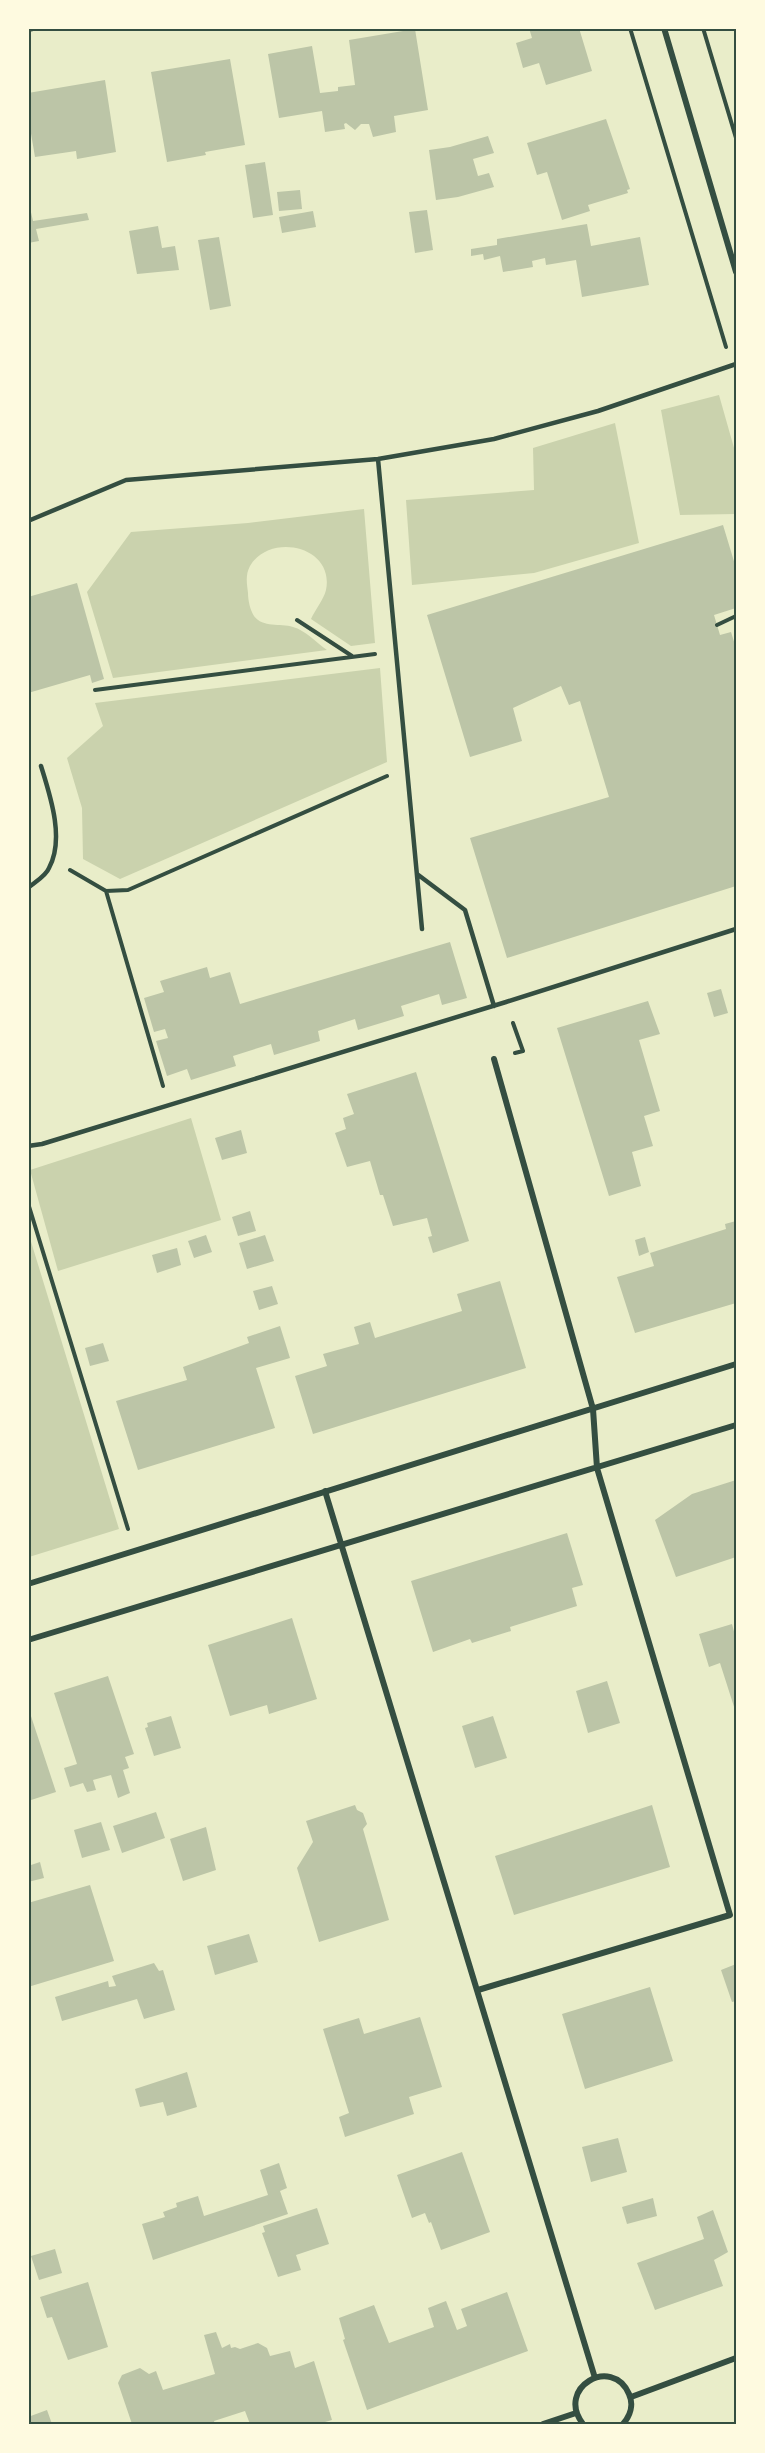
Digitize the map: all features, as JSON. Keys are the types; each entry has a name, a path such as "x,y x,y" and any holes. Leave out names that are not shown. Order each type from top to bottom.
{"street":[{"path":"28,29 33,28"},
{"path":"664,28 736,272"},
{"path":"478,1990 730,1915 597,1468 593,1409 494,1059"},
{"path":"28,1584 736,1364"},
{"path":"28,1640 736,1425"},
{"path":"325,1491 595,2378"},
{"path":"631,2397 736,2358"},
{"path":"583,2424 576,2413 575,2402 578,2391 585,2383 606,2376 617,2379 625,2386 631,2397 632,2408 623,2424"},
{"path":"543,2424 576,2413"}],"lane":[{"path":"28,521 126,480 378,459 505,436 598,411 734,365"},
{"path":"378,459 422,930"},
{"path":"28,888 49,869 56,840 54,810 41,766"},
{"path":"417,874 465,910 494,1006"},
{"path":"28,1146 168,1106 736,929"}],"path":[{"path":"630,28 734,365"},
{"path":"704,28 736,138"},
{"path":"717,625 736,616"},
{"path":"297,620 353,657"},
{"path":"95,690 396,651"},
{"path":"51,861 106,891 128,890 407,768"},
{"path":"106,891 168,1106"},
{"path":"494,1059 523,1051 506,1002"},
{"path":"28,1203 135,1551"}],"green space":[{"path":"719,395 736,455 736,520 735,514 680,515 661,410"},
{"path":"615,423 639,543 534,573 412,585 406,500 534,490 533,448"},
{"path":"364,509 375,643 351,646 311,619 325,593 326,575 321,563 311,554 285,547 272,549 259,555 250,566 247,580 251,611 262,622 288,626 302,631 327,650 113,678 87,592 131,532 248,523"},
{"path":"380,668 387,762 120,879 83,859 82,808 67,758 103,726 95,703"},
{"path":"191,1118 221,1220 58,1271 30,1170"},
{"path":"29,1235 119,1529 28,1557"}],"building":[{"path":"529,28 579,28 592,71 546,85 539,63 523,68 516,43 532,38"},
{"path":"415,29 428,110 394,116 396,132 373,137 369,124 361,124 355,130 346,123 344,124 345,129 325,132 322,111 279,118 268,54 312,46 320,93 338,91 338,87 355,85 349,40"},
{"path":"230,59 245,145 167,162 151,72"},
{"path":"105,80 116,152 77,159 76,151 35,157 28,116 28,93"},
{"path":"606,119 630,189 627,190 628,193 588,205 590,211 562,220 547,172 537,175 527,143"},
{"path":"488,136 494,153 473,159 478,176 489,173 494,187 458,197 436,200 429,150 450,147"},
{"path":"265,162 273,215 253,218 245,165"},
{"path":"300,190 302,209 279,211 277,192"},
{"path":"28,199 33,221 87,213 89,220 36,229 39,241 28,243"},
{"path":"427,210 433,250 415,253 409,212"},
{"path":"313,211 316,227 282,233 279,217"},
{"path":"587,224 591,246 640,237 649,285 582,297 576,260 546,265 545,258 532,261 533,267 503,272 500,256 484,260 483,254 471,256 471,249 497,245 497,239"},
{"path":"158,226 162,248 175,246 179,270 137,274 129,231"},
{"path":"219,237 231,306 210,310 198,240"},
{"path":"723,525 736,568 736,608 714,615 720,635 731,632 736,648 736,886 507,958 470,838 609,797 580,701 569,705 561,686 513,708 522,741 470,757 427,615"},
{"path":"77,583 104,679 92,683 90,675 28,693 28,597"},
{"path":"450,942 467,998 442,1005 439,994 401,1006 404,1016 358,1030 355,1019 318,1031 320,1041 274,1055 271,1044 233,1056 236,1066 191,1080 187,1069 167,1076 156,1041 168,1038 165,1029 154,1032 144,998 164,992 160,981 207,967 210,978 230,972 240,1004"},
{"path":"721,989 728,1013 714,1017 707,993"},
{"path":"648,1001 660,1034 639,1040 660,1111 644,1116 653,1146 632,1152 641,1186 609,1196 557,1028"},
{"path":"416,1072 469,1241 433,1253 428,1237 432,1236 427,1218 393,1226 383,1195 380,1195 370,1161 347,1167 335,1133 346,1129 343,1118 354,1114 347,1094"},
{"path":"241,1130 247,1153 222,1160 215,1138"},
{"path":"250,1211 256,1231 238,1236 232,1217"},
{"path":"736,1221 736,1303 635,1333 617,1277 654,1266 650,1253 726,1229 725,1224"},
{"path":"206,1235 212,1252 194,1258 188,1241"},
{"path":"265,1235 274,1261 247,1269 239,1243"},
{"path":"645,1237 649,1252 639,1256 635,1240"},
{"path":"177,1248 181,1265 157,1273 152,1255"},
{"path":"500,1281 526,1368 313,1434 295,1376 327,1366 323,1354 359,1344 354,1327 370,1322 375,1338 462,1311 457,1294"},
{"path":"272,1286 278,1304 259,1310 253,1291"},
{"path":"280,1326 290,1358 256,1368 275,1428 138,1470 116,1401 187,1380 183,1367 249,1343 247,1337"},
{"path":"103,1343 109,1361 90,1366 85,1348"},
{"path":"736,1480 736,1557 676,1577 655,1520 692,1494"},
{"path":"567,1533 583,1585 572,1588 577,1606 510,1627 511,1631 472,1643 470,1639 433,1652 411,1581"},
{"path":"292,1618 317,1699 269,1714 267,1705 230,1716 208,1645"},
{"path":"732,1624 736,1639 736,1713 720,1663 709,1667 699,1634"},
{"path":"108,1676 134,1754 125,1757 129,1768 123,1770 130,1793 118,1798 111,1775 93,1780 96,1790 87,1792 83,1783 70,1787 64,1768 77,1764 54,1693"},
{"path":"607,1681 620,1723 588,1733 576,1691"},
{"path":"28,1707 56,1792 28,1801"},
{"path":"171,1716 181,1748 154,1756 145,1728 148,1727 147,1723"},
{"path":"493,1716 507,1758 475,1768 462,1726"},
{"path":"355,1805 357,1810 363,1813 367,1824 363,1829 389,1920 319,1942 297,1868 313,1842 306,1821"},
{"path":"652,1805 670,1867 514,1915 495,1856"},
{"path":"156,1812 165,1838 122,1853 113,1826"},
{"path":"101,1822 110,1850 82,1858 74,1830"},
{"path":"206,1827 216,1870 183,1881 170,1839"},
{"path":"40,1862 44,1878 28,1882 28,1866"},
{"path":"90,1885 114,1961 28,1987 28,1903"},
{"path":"249,1934 258,1962 215,1975 207,1946"},
{"path":"154,1963 159,1971 163,1970 175,2010 144,2019 137,1999 62,2021 55,1997 108,1981 109,1987 116,1986 112,1976"},
{"path":"736,1964 736,2001 732,2002 721,1970"},
{"path":"650,1987 673,2061 585,2089 562,2014"},
{"path":"420,2017 442,2087 409,2097 414,2114 345,2137 339,2117 349,2113 323,2029 359,2018 364,2034"},
{"path":"187,2072 197,2107 167,2116 163,2102 140,2107 135,2089"},
{"path":"618,2138 627,2172 591,2182 582,2147"},
{"path":"462,2152 490,2232 441,2250 431,2222 429,2223 425,2213 412,2218 397,2175"},
{"path":"279,2163 287,2188 280,2191 288,2214 153,2260 142,2224 165,2217 163,2212 177,2207 176,2203 198,2196 204,2216 268,2195 260,2170"},
{"path":"653,2198 657,2216 627,2224 622,2207"},
{"path":"317,2208 329,2244 296,2255 301,2270 278,2277 262,2233 265,2232 263,2226"},
{"path":"713,2210 728,2252 714,2260 723,2286 655,2310 637,2263 704,2239 697,2217"},
{"path":"55,2249 62,2273 39,2280 31,2256"},
{"path":"88,2282 108,2347 68,2360 52,2317 47,2318 40,2297"},
{"path":"507,2292 528,2351 367,2410 343,2340 345,2339 339,2318 374,2305 389,2343 434,2327 428,2308 446,2301 457,2330 467,2326 461,2309"},
{"path":"216,2332 222,2348 230,2344 231,2348 240,2349 258,2343 267,2348 270,2356 290,2351 295,2368 314,2361 332,2420 318,2424 250,2424 245,2411 214,2421 215,2424 132,2424 118,2383 122,2375 140,2368 149,2374 156,2371 163,2390 215,2374 204,2335"},
{"path":"47,2410 52,2424 28,2424 28,2417"}]}
